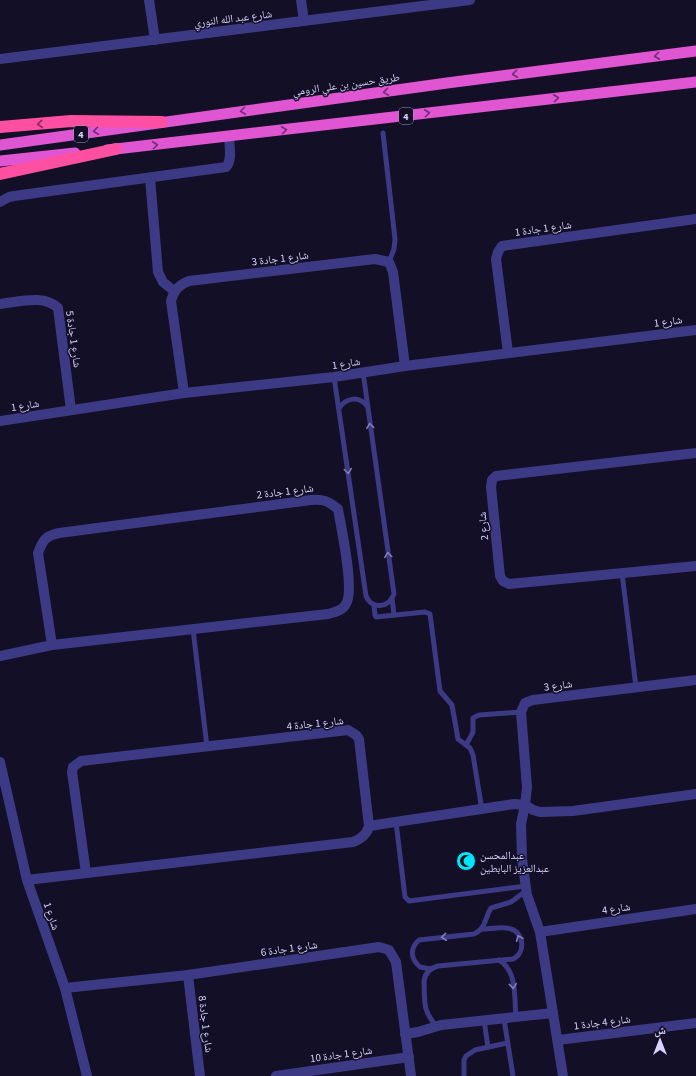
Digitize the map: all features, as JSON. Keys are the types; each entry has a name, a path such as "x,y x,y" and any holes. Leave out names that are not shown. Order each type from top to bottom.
{"highway":[{"name":"طريق حسين بن علي الرومي","path":"0,145 696,51"},
{"name":"4","path":"0,161 696,82"},
{"path":"0,127 71,121 162,122"},
{"path":"0,174 116,149"}],"street":[{"path":"149,0 155,40"},
{"path":"301,0 304,21"},
{"name":"شارع عبد الله النوري","path":"0,60 470,0"},
{"path":"0,202 14,196 226,167 230,159 229,136"},
{"path":"150,178 158,272 163,282 174,291 171,306 184,393"},
{"name":"شارع 1 جادة 1","path":"508,353 496,260 498,252 502,246 696,219"},
{"name":"شارع 1 جادة 3","path":"174,291 179,286 189,281 375,260 388,262"},
{"path":"388,262 393,272 404,366"},
{"name":"شارع 1 جادة 5","path":"0,304 42,299 52,302 58,308 71,410"},
{"name":"شارع 1","path":"0,421 184,393 334,377 404,366 696,330"},
{"name":"شارع 2","path":"696,453 496,476 492,480 491,487 500,576 503,581 509,584 696,566"},
{"name":"شارع 1 جادة 2","path":"0,656 52,645 328,614 339,611 346,604 349,596 347,562 338,509 322,499 311,500 59,533 48,536 41,544 38,553 52,645"},
{"name":"شارع 3","path":"521,712 525,703 533,700 696,680"},
{"path":"521,712 527,787 526,805 521,824 522,859 526,888 540,932 563,1076"},
{"name":"شارع 1 جادة 4","path":"86,873 72,776 76,763 81,761 348,730 359,739 369,826"},
{"name":"شارع 1","path":"0,762 28,880 65,988 87,1076"},
{"path":"28,880 353,842 360,840 369,826 514,804 526,805 533,810 540,812 573,811 696,794"},
{"name":"شارع 4","path":"540,932 696,909"},
{"name":"شارع 1 جادة 6","path":"65,988 188,975 379,947 389,950 396,962 411,1076"},
{"name":"شارع 1 جادة 8","path":"188,975 200,1076"},
{"path":"405,1034 418,1032 436,1026 553,1013"},
{"name":"شارع 4 جادة 1","path":"558,1040 696,1023"},
{"name":"شارع 1 جادة 10","path":"276,1076 408,1057"}],"lane":[{"path":"383,133 395,239 394,249 388,262"},
{"path":"334,377 366,596 374,605 383,605 387,604 394,594 363,372"},
{"path":"339,408 346,400 351,399 361,400 368,407"},
{"path":"622,573 636,687"},
{"path":"392,598 394,615"},
{"path":"374,605 376,616 425,612 430,614 440,691 442,695 451,703 456,736 470,748 473,755 482,810"},
{"path":"193,629 207,747"},
{"path":"466,745 473,732 473,718 479,715 521,712"},
{"path":"396,822 405,897 408,901 526,888"},
{"path":"482,929 491,908 511,902 526,888"},
{"path":"432,969 420,967 413,959 412,955 414,946 419,940 474,934 482,929 508,928 513,929 518,934 522,942 519,955 513,959 438,966 432,969 424,977 425,1009 436,1026"},
{"path":"499,960 506,965 512,976 516,1017"},
{"path":"504,1019 513,1076"},
{"path":"484,1020 488,1047"},
{"path":"464,1076 463,1064 466,1056 475,1050 507,1043"}],"place":[{"name":"عبدالمحسن عبدالعزيز البابطين","path":"466,861"}]}
